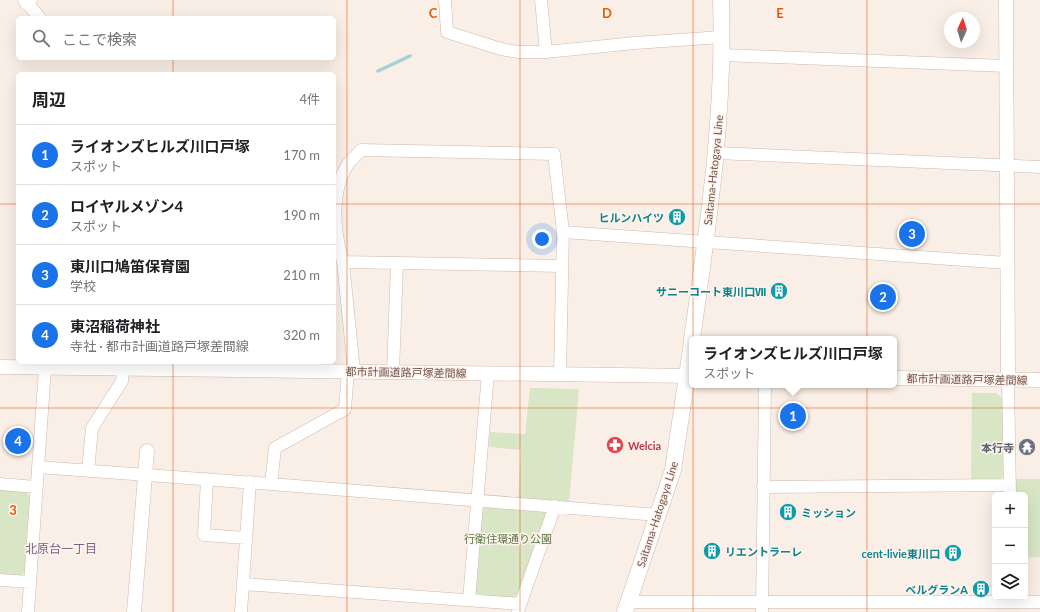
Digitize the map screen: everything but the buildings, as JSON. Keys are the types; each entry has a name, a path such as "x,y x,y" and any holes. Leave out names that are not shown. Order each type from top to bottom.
{"main road":[{"name":"Saitama-Hatogaya Line","path":"692,336 716,153 722,55 721,0"},
{"name":"Saitama-Hatogaya Line","path":"626,607 673,470 689,382"}],"street":[{"path":"446,0 447,32 501,49 518,52 546,52 635,43 722,37"},
{"path":"541,0 546,52"},
{"path":"763,487 1010,490 1006,0"},
{"path":"27,1 38,16"},
{"path":"722,55 1006,66"},
{"path":"271,484 275,448 345,409 351,371 344,262 338,245 336,220 337,190 348,164 361,150 554,154 563,232 560,374"},
{"path":"716,153 1040,167"},
{"path":"563,232 1007,263"},
{"path":"344,262 562,266"},
{"path":"393,372 397,264"},
{"name":"都市計画道路戸塚差間線","path":"0,366 45,368 689,376"},
{"path":"28,612 45,368"},
{"path":"88,471 92,428 122,381 123,368"},
{"path":"469,600 488,373"},
{"name":"都市計画道路戸塚差間線","path":"897,378 1040,380"},
{"path":"762,607 765,388"},
{"path":"134,612 147,451"},
{"path":"38,467 250,482 658,515"},
{"path":"207,479 204,536 246,538"},
{"path":"241,612 250,482"},
{"path":"0,484 36,487"},
{"path":"243,584 469,600 519,608 555,506"},
{"path":"0,580 30,582"},
{"path":"626,607 1012,604 1040,602"}],"green space":[{"path":"530,388 579,389 569,503 518,500 521,450 489,447 490,432 525,434"},
{"path":"972,393 996,393 1003,399 1004,475 997,483 971,483"},
{"path":"1015,479 1040,479 1040,557 1028,558 1028,492 1015,492"},
{"path":"0,489 25,491 32,499 27,569 21,576 0,574"},
{"name":"行衛住環通り公園","path":"486,507 544,510 546,519 519,593 512,598 478,596 475,592 480,511"}],"waterway":[{"path":"378,71 410,56"}],"place":[{"name":"ヒルンハイツ","path":"677,217"},
{"name":"東川口鳩笛保育園","path":"912,234"},
{"name":"サニーコート東川口Ⅶ","path":"779,291"},
{"name":"ロイヤルメゾン4","path":"883,297"},
{"name":"ライオンズヒルズ川口戸塚","path":"793,416"},
{"name":"東沼稲荷神社","path":"18,441"},
{"name":"Welcia","path":"615,445"},
{"name":"本行寺","path":"1027,447"},
{"name":"ミッション","path":"788,512"},
{"name":"リエントラーレ","path":"712,551"},
{"name":"cent-livie東川口","path":"953,553"},
{"name":"ベルグランA","path":"981,589"}],"district":[{"name":"北原台一丁目","path":"61,548"}]}
